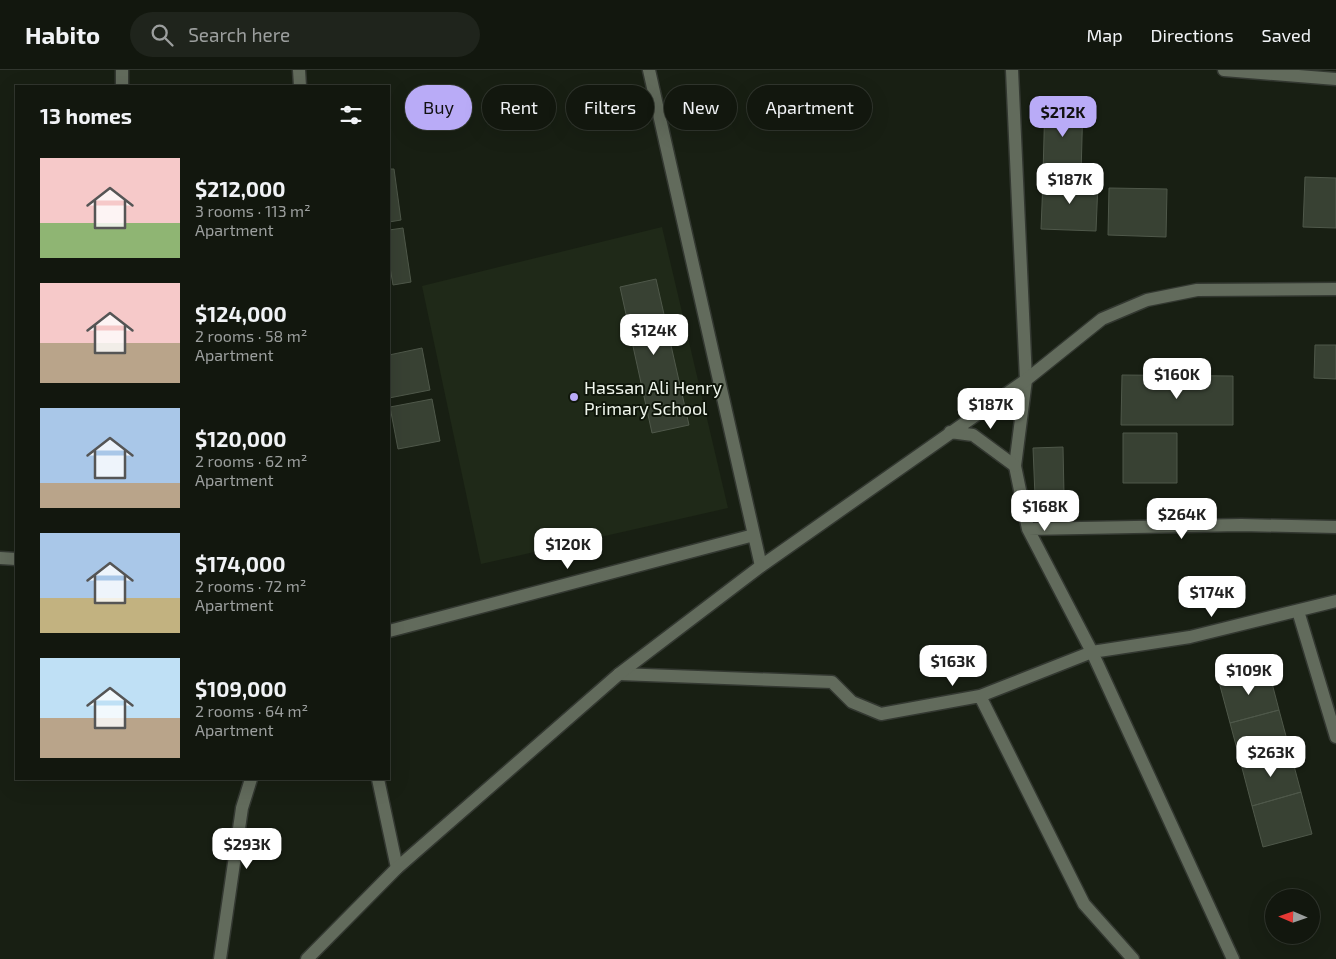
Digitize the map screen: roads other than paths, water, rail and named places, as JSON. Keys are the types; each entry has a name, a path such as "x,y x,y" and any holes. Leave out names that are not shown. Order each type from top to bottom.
{"street":[{"path":"122,70 122,85"},
{"path":"299,70 300,85"},
{"path":"649,70 761,566"},
{"path":"1012,70 1026,380 1015,466 1028,529 1092,652 1233,959"},
{"path":"1224,70 1336,79"},
{"path":"307,959 397,868 619,674 761,566 1026,380 1102,319 1148,300 1197,290 1336,289"},
{"path":"950,432 973,435 1015,466"},
{"path":"1028,529 1241,525 1336,527"},
{"path":"390,632 754,535"},
{"path":"0,558 15,559"},
{"path":"619,674 832,682 852,702 881,714 980,696 1092,652 1190,637 1336,602"},
{"path":"1298,611 1336,737"},
{"path":"980,696 1084,904 1133,959"},
{"path":"220,959 242,808 251,780"},
{"path":"378,780 397,868"}],"place":[{"name":"Hassan Ali Henry Primary School","path":"574,397"}]}
